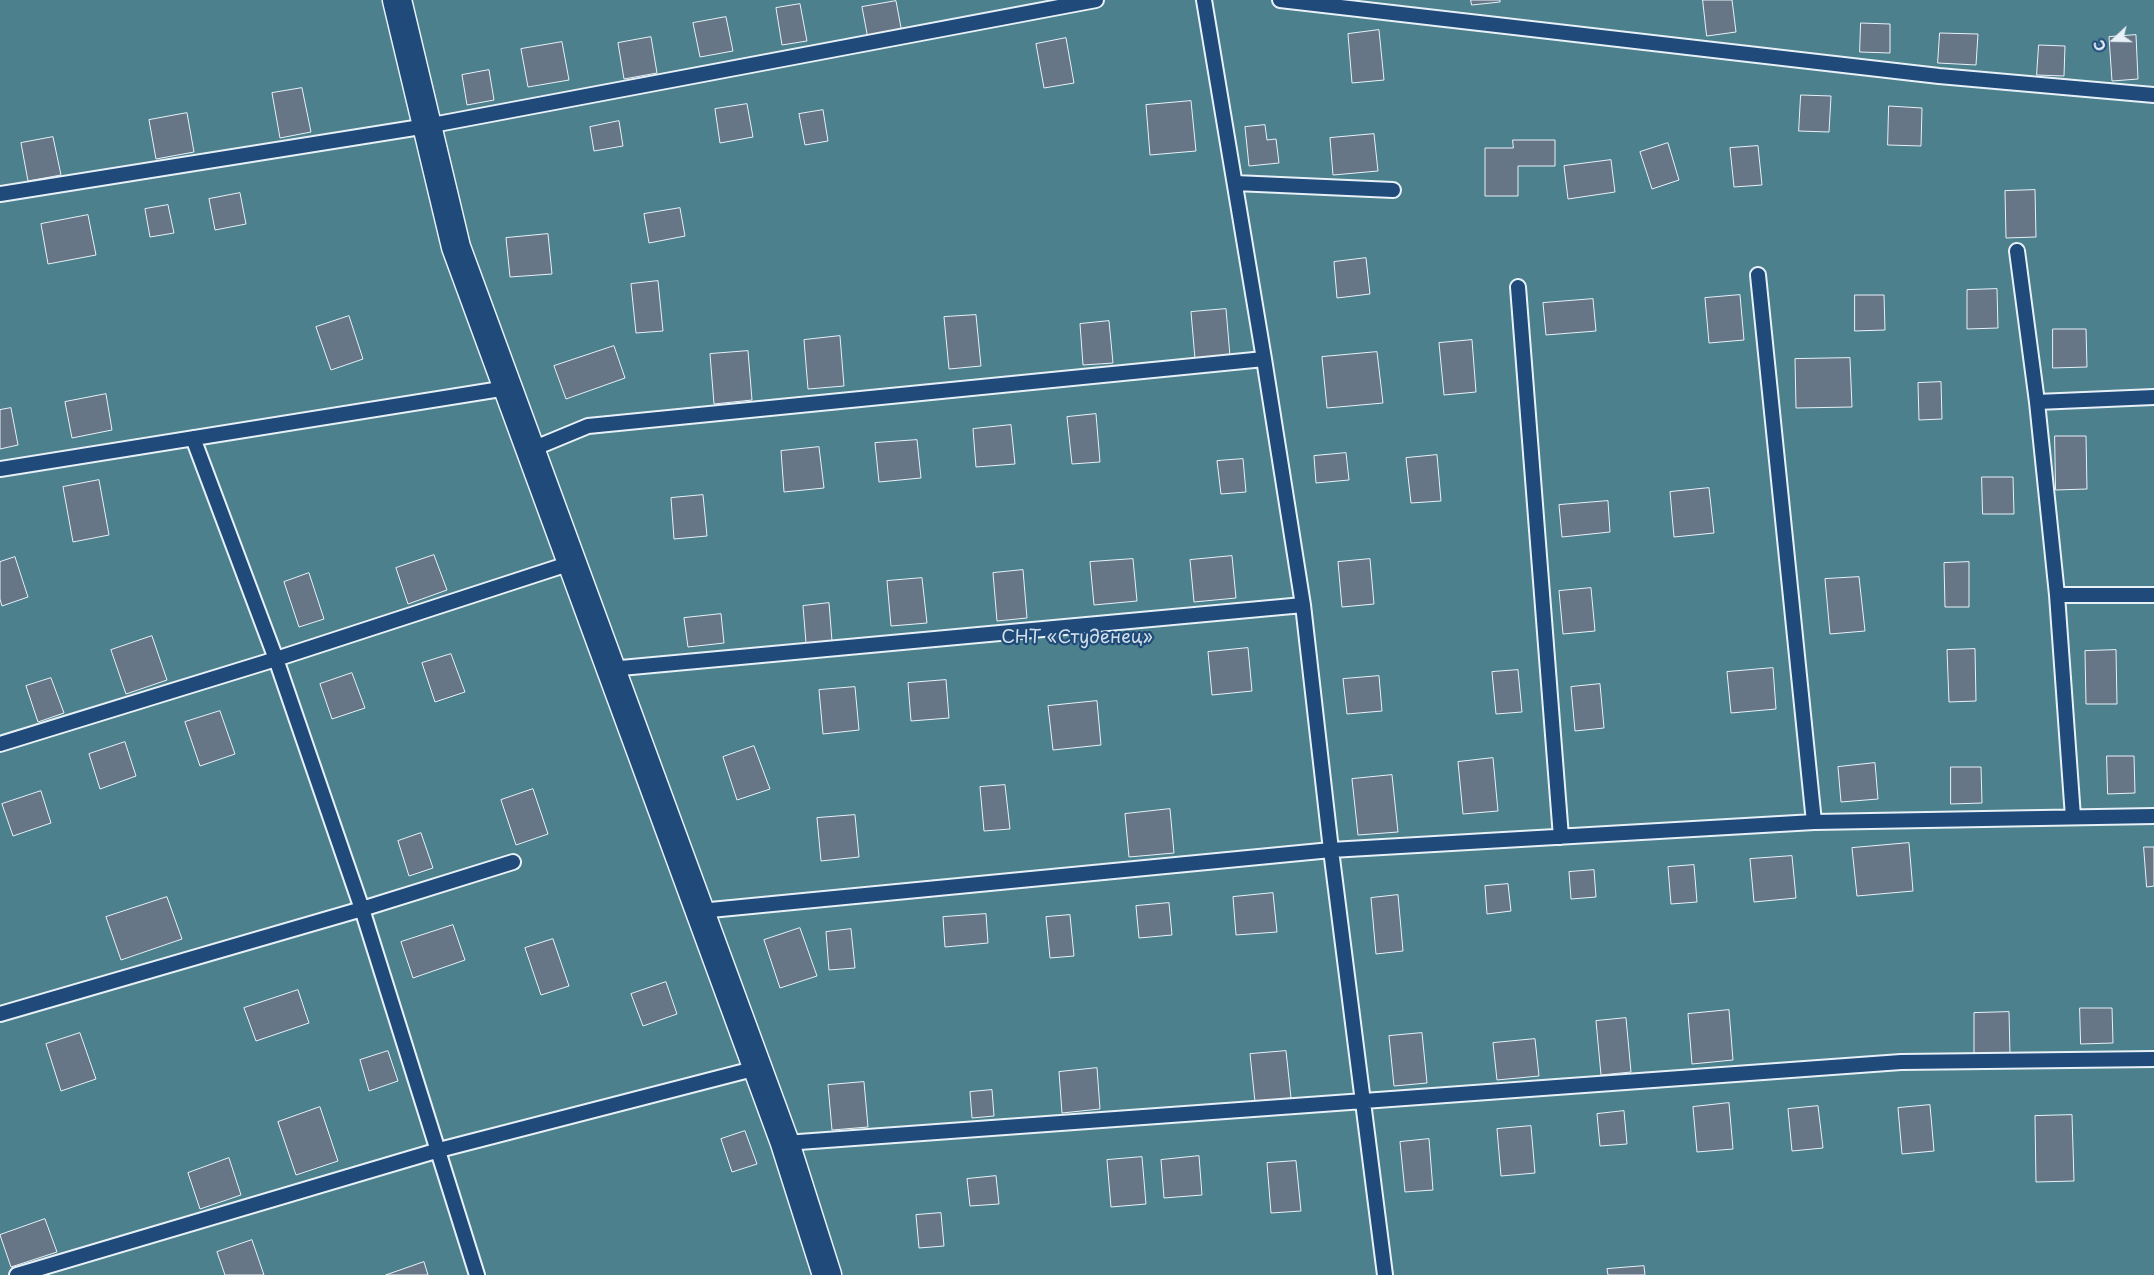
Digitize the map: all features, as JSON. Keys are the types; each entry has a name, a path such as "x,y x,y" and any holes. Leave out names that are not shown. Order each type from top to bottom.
{"street":[{"path":"397,0 456,247 757,1068 827,1275"}],"lane":[{"path":"0,194 427,126 1096,0"},
{"path":"1204,0 1303,605 1331,850 1385,1275"},
{"path":"1280,0 1939,76 2154,96"},
{"path":"1235,183 1393,190"},
{"path":"2017,251 2037,402 2057,595 2073,817"},
{"path":"1758,275 1814,822"},
{"path":"1518,287 1561,837"},
{"path":"530,450 588,426 1264,359"},
{"path":"0,469 507,388"},
{"path":"2037,402 2154,397"},
{"path":"193,438 276,659 362,909 477,1275"},
{"path":"0,744 276,659 571,563"},
{"path":"2057,595 2154,595"},
{"path":"610,669 1303,605"},
{"path":"700,911 1331,850 1814,822 2154,816"},
{"path":"0,1014 362,909 513,862"},
{"path":"784,1144 1901,1062 2154,1059"},
{"path":"17,1275 439,1150 757,1068"}],"green space":[{"name":"СНТ «Студенец»","path":"0,0 2154,0 2154,1275 0,1275"}],"building":[{"path":"1471,0 1500,0 1500,2 1472,5"},
{"path":"1703,0 1732,0 1736,32 1707,36"},
{"path":"896,1 902,33 868,39 862,7"},
{"path":"800,4 807,41 782,45 776,8"},
{"path":"726,17 733,51 700,57 693,23"},
{"path":"1861,23 1890,24 1890,53 1860,52"},
{"path":"1379,30 1384,80 1352,83 1348,34"},
{"path":"1940,33 1978,34 1976,65 1938,63"},
{"path":"2136,35 2138,79 2112,81 2109,37"},
{"path":"651,37 657,73 624,79 618,43"},
{"path":"1066,38 1074,83 1044,88 1036,44"},
{"path":"562,42 569,80 528,87 521,49"},
{"path":"2039,45 2065,46 2064,76 2037,75"},
{"path":"489,70 494,100 467,105 462,75"},
{"path":"302,88 311,132 280,138 272,93"},
{"path":"1801,95 1831,96 1829,132 1799,131"},
{"path":"1191,101 1196,151 1150,155 1146,105"},
{"path":"747,104 753,137 720,143 715,109"},
{"path":"1889,106 1922,108 1921,146 1888,145"},
{"path":"823,110 828,141 805,145 799,114"},
{"path":"187,113 194,152 156,159 149,120"},
{"path":"619,121 623,146 594,151 590,127"},
{"path":"1265,125 1267,140 1276,139 1279,163 1249,166 1245,127"},
{"path":"1374,134 1378,171 1333,175 1330,138"},
{"path":"53,137 61,175 28,181 21,143"},
{"path":"1513,140 1555,140 1555,166 1518,166 1518,196 1485,196 1485,148 1513,148"},
{"path":"1668,143 1679,180 1652,189 1640,152"},
{"path":"1758,146 1762,185 1734,187 1730,148"},
{"path":"1611,160 1615,192 1568,199 1564,166"},
{"path":"2035,190 2036,237 2006,238 2005,191"},
{"path":"240,193 246,224 215,230 209,199"},
{"path":"168,205 174,233 150,237 145,209"},
{"path":"680,208 685,236 649,243 644,214"},
{"path":"88,215 96,255 48,264 41,224"},
{"path":"548,234 552,274 510,277 506,238"},
{"path":"1366,258 1370,294 1337,298 1334,262"},
{"path":"658,281 663,331 636,333 631,284"},
{"path":"1997,289 1998,328 1967,329 1967,290"},
{"path":"1740,295 1744,340 1709,343 1705,298"},
{"path":"1855,295 1884,295 1885,330 1855,331"},
{"path":"1593,299 1596,331 1546,335 1543,303"},
{"path":"1226,309 1230,356 1195,359 1191,312"},
{"path":"976,315 981,366 949,369 944,317"},
{"path":"349,316 363,359 331,370 316,327"},
{"path":"1109,321 1113,363 1083,365 1080,324"},
{"path":"2053,329 2086,329 2087,367 2053,368"},
{"path":"840,336 844,386 808,389 804,340"},
{"path":"1472,340 1476,392 1444,395 1439,343"},
{"path":"614,346 625,378 566,399 554,366"},
{"path":"748,351 752,400 714,404 710,354"},
{"path":"1377,352 1383,403 1327,408 1322,357"},
{"path":"1850,358 1852,407 1796,408 1795,359"},
{"path":"1941,382 1942,419 1919,420 1918,383"},
{"path":"106,394 112,430 72,438 65,402"},
{"path":"11,408 18,445 0,449 0,410"},
{"path":"1096,414 1100,462 1072,464 1067,417"},
{"path":"1011,425 1015,464 976,467 973,429"},
{"path":"2055,436 2086,436 2087,489 2056,490"},
{"path":"917,440 921,478 879,482 875,443"},
{"path":"819,447 824,488 784,492 781,451"},
{"path":"1346,453 1349,480 1316,483 1314,456"},
{"path":"1437,455 1441,501 1411,503 1406,458"},
{"path":"1243,459 1246,492 1221,494 1217,461"},
{"path":"1982,477 2013,477 2014,514 1983,514"},
{"path":"99,480 109,535 73,542 63,487"},
{"path":"1709,488 1714,533 1674,537 1670,492"},
{"path":"703,495 707,536 674,539 671,498"},
{"path":"1608,501 1610,532 1562,537 1559,505"},
{"path":"434,555 447,590 408,604 396,568"},
{"path":"1232,556 1236,598 1194,602 1190,560"},
{"path":"15,557 28,597 2,606 0,599 0,562"},
{"path":"1133,559 1137,601 1094,605 1090,562"},
{"path":"1370,559 1374,604 1342,607 1338,562"},
{"path":"1969,562 1969,607 1945,607 1944,563"},
{"path":"1023,570 1027,618 997,621 993,573"},
{"path":"309,573 324,619 299,627 284,582"},
{"path":"1859,577 1865,631 1830,634 1825,579"},
{"path":"922,578 927,623 891,626 887,581"},
{"path":"1591,588 1595,631 1563,634 1559,591"},
{"path":"829,603 832,641 806,643 803,606"},
{"path":"721,614 724,643 688,647 684,618"},
{"path":"152,636 167,680 126,694 111,650"},
{"path":"1248,648 1252,691 1212,695 1208,652"},
{"path":"1975,649 1976,701 1949,702 1947,650"},
{"path":"2116,650 2117,704 2086,704 2085,651"},
{"path":"451,654 465,692 435,702 422,663"},
{"path":"1773,668 1776,709 1731,713 1727,672"},
{"path":"1518,670 1522,712 1496,714 1492,672"},
{"path":"352,673 365,708 332,719 320,684"},
{"path":"1379,676 1382,711 1347,714 1343,679"},
{"path":"51,678 64,713 38,722 26,686"},
{"path":"946,680 949,718 911,721 908,683"},
{"path":"1600,684 1604,728 1575,731 1571,687"},
{"path":"855,687 859,730 823,734 819,690"},
{"path":"1097,701 1101,745 1053,750 1048,706"},
{"path":"220,711 235,754 200,766 185,722"},
{"path":"125,742 136,776 100,789 89,754"},
{"path":"754,746 770,789 737,800 723,757"},
{"path":"2107,756 2134,756 2135,793 2108,794"},
{"path":"1493,758 1498,811 1463,814 1458,762"},
{"path":"1875,763 1878,799 1841,802 1838,767"},
{"path":"1951,767 1981,767 1982,803 1951,804"},
{"path":"1392,775 1398,832 1358,835 1352,779"},
{"path":"1005,785 1010,829 984,831 980,787"},
{"path":"533,789 548,834 516,845 501,800"},
{"path":"41,791 51,823 13,836 2,804"},
{"path":"1170,809 1174,853 1129,857 1125,814"},
{"path":"855,815 859,857 821,861 817,818"},
{"path":"421,833 433,868 409,876 398,841"},
{"path":"1909,843 1913,891 1857,896 1852,848"},
{"path":"2144,847 2154,847 2154,886 2147,887"},
{"path":"1792,856 1796,898 1754,902 1750,859"},
{"path":"1694,865 1697,902 1671,904 1668,867"},
{"path":"1594,870 1596,897 1571,899 1569,872"},
{"path":"1508,884 1511,911 1487,914 1485,886"},
{"path":"1273,893 1277,932 1236,935 1233,897"},
{"path":"1398,895 1403,951 1376,954 1371,898"},
{"path":"167,897 182,939 121,960 106,917"},
{"path":"1169,903 1172,935 1139,938 1136,906"},
{"path":"986,914 988,943 945,947 943,917"},
{"path":"1070,915 1074,956 1050,958 1046,917"},
{"path":"453,925 465,960 413,978 401,942"},
{"path":"800,928 817,976 780,988 764,940"},
{"path":"851,929 855,968 829,970 826,932"},
{"path":"553,939 569,986 541,995 525,948"},
{"path":"666,982 677,1014 643,1026 631,994"},
{"path":"298,990 309,1023 256,1041 244,1008"},
{"path":"2080,1008 2112,1008 2113,1043 2081,1044"},
{"path":"1729,1010 1733,1060 1692,1064 1688,1014"},
{"path":"2009,1012 2010,1055 1974,1056 1974,1013"},
{"path":"1626,1018 1631,1072 1601,1075 1596,1021"},
{"path":"80,1033 96,1079 61,1091 46,1044"},
{"path":"1422,1033 1427,1083 1394,1086 1389,1036"},
{"path":"1535,1039 1539,1076 1497,1080 1493,1043"},
{"path":"388,1051 398,1081 369,1091 360,1060"},
{"path":"1286,1051 1291,1098 1255,1102 1250,1054"},
{"path":"1097,1068 1100,1109 1062,1113 1059,1072"},
{"path":"864,1082 868,1127 832,1130 828,1085"},
{"path":"992,1090 994,1116 972,1118 970,1092"},
{"path":"1729,1103 1733,1149 1697,1152 1693,1107"},
{"path":"1930,1105 1934,1151 1902,1154 1898,1108"},
{"path":"1818,1106 1823,1148 1792,1151 1788,1109"},
{"path":"320,1107 338,1161 296,1175 278,1122"},
{"path":"1624,1111 1627,1144 1600,1146 1597,1114"},
{"path":"2072,1115 2074,1181 2036,1182 2035,1116"},
{"path":"1531,1126 1535,1173 1501,1176 1497,1129"},
{"path":"745,1131 757,1164 732,1172 721,1139"},
{"path":"1429,1139 1433,1190 1405,1192 1400,1142"},
{"path":"1199,1156 1202,1195 1164,1198 1161,1160"},
{"path":"1142,1157 1146,1204 1111,1207 1107,1160"},
{"path":"229,1158 241,1195 200,1209 188,1173"},
{"path":"1296,1161 1301,1211 1271,1213 1267,1163"},
{"path":"996,1176 999,1204 970,1206 967,1179"},
{"path":"941,1213 944,1246 919,1248 916,1215"},
{"path":"45,1219 57,1252 11,1267 0,1235"},
{"path":"252,1240 264,1275 225,1275 217,1252"},
{"path":"424,1262 428,1275 386,1275"},
{"path":"1644,1266 1645,1275 1608,1275 1607,1269"}]}
